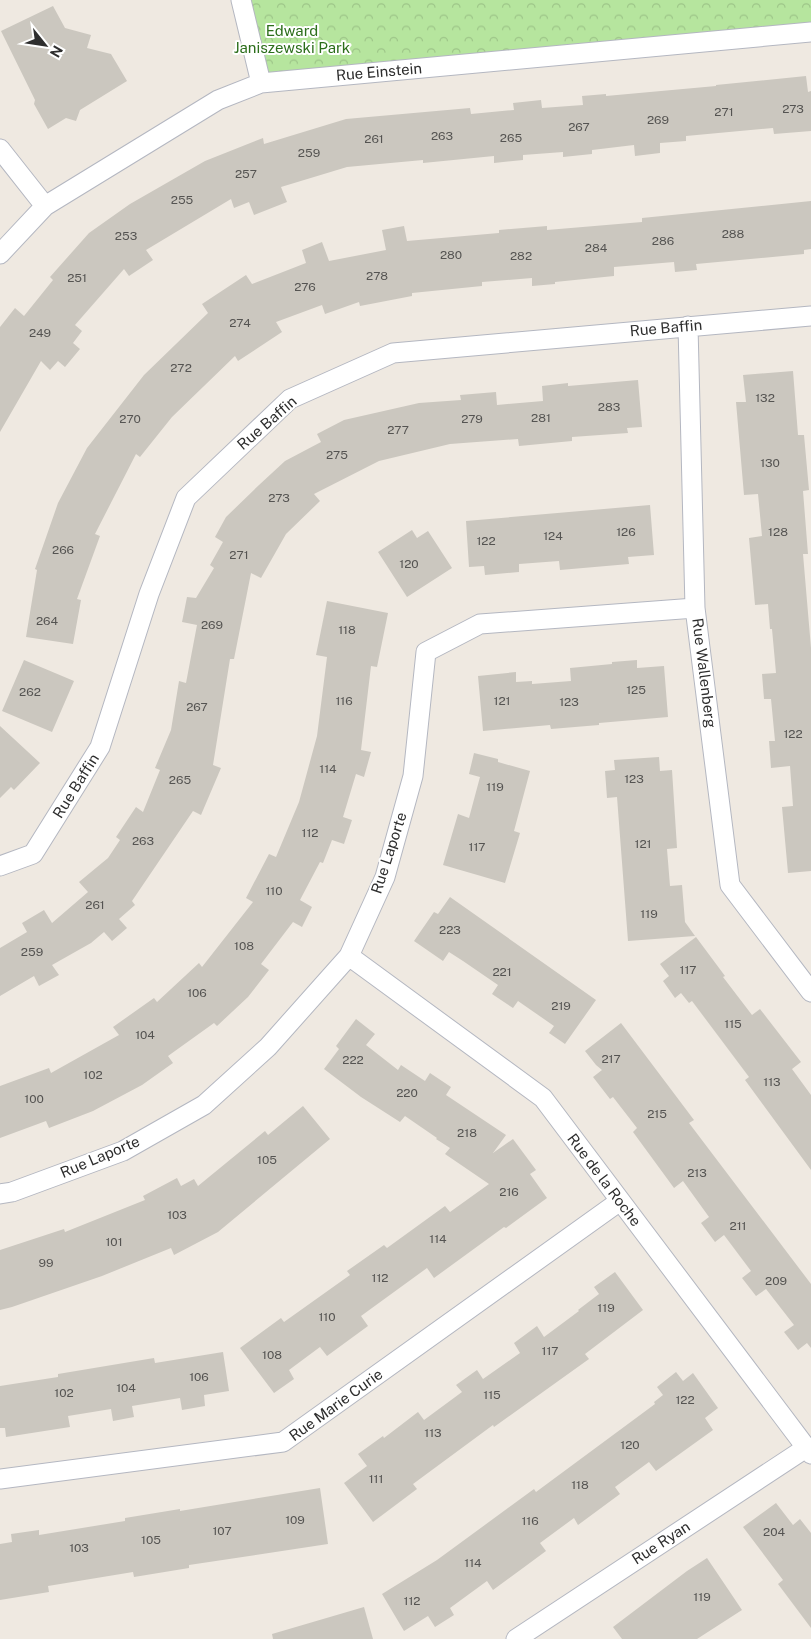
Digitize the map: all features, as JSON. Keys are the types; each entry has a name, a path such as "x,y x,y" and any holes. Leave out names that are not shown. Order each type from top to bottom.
{"street":[{"path":"242,0 261,83"},
{"name":"Rue Einstein","path":"0,254 45,206 218,100 261,83 811,32"},
{"path":"0,149 45,206"},
{"name":"Rue Baffin","path":"0,866 33,854 100,747 149,594 186,498 290,399 393,353 811,316"},
{"name":"Rue Wallenberg","path":"688,326 695,608 730,885 811,992"},
{"name":"Rue Laporte","path":"0,1194 12,1192 123,1151 204,1105 268,1046 348,956 385,877 413,776 426,652 480,624 695,608"},
{"name":"Rue de la Roche","path":"348,956 543,1098 809,1451"},
{"name":"Rue Marie Curie","path":"0,1479 283,1442 620,1200"},
{"name":"Rue Ryan","path":"516,1639 809,1451"}],"green space":[{"name":"Edward Janiszewski Park","path":"241,0 811,0 811,32 261,83"}],"building":[{"path":"53,6 65,28 91,35 87,48 111,54 127,81 80,110 76,121 66,118 48,129 34,104 35,100 1,31"},
{"path":"806,76 808,92 811,91 811,131 774,134 773,128 686,136 686,141 660,143 660,153 635,156 634,145 592,150 592,154 563,157 563,152 523,155 523,160 494,163 494,156 423,163 423,160 347,167 281,187 287,202 254,215 249,202 234,208 231,199 146,250 153,260 129,276 124,269 75,325 82,331 73,343 80,349 65,367 58,361 50,370 41,361 0,432 0,327 15,308 24,316 53,280 50,277 89,233 130,204 205,161 263,138 264,144 346,119 470,108 471,114 514,110 513,103 541,100 542,108 583,105 582,96 606,94 606,96"},
{"path":"811,201 811,249 804,250 804,254 696,264 697,270 675,272 674,262 614,267 614,276 532,286 532,278 482,282 482,286 412,293 412,296 360,306 359,302 325,314 322,305 276,322 282,332 238,361 235,356 172,417 140,457 136,454 95,534 100,536 77,599 81,600 73,644 26,637 37,570 35,569 58,503 87,448 144,375 208,313 202,304 246,275 252,284 306,263 302,250 322,242 329,261 386,250 382,230 404,226 407,241 499,233 499,230 547,226 547,230 642,222 642,218"},
{"path":"793,371 798,435 804,435 809,490 803,491 808,554 803,554 811,648 811,871 788,873 782,807 793,806 790,766 771,768 769,741 775,741 771,699 764,699 762,674 776,673 772,629 770,629 768,604 755,605 749,538 762,536 758,494 744,495 736,402 746,402 743,375"},
{"path":"638,380 642,427 627,428 628,433 572,437 572,441 519,446 518,439 450,444 379,461 314,494 320,501 286,534 261,578 251,573 234,659 230,659 213,765 221,768 201,815 193,811 132,901 135,905 119,919 127,928 112,941 104,932 91,943 52,965 59,975 39,986 34,976 0,996 0,948 27,932 22,923 44,910 52,923 88,892 79,882 108,858 120,840 116,837 136,807 143,812 160,770 155,768 171,730 179,681 186,683 197,625 182,622 187,597 196,598 214,568 210,565 223,542 215,537 226,517 259,485 285,461 321,442 317,434 344,420 419,403 461,400 460,395 496,392 497,405 543,401 542,386 568,383 568,386"},
{"path":"650,505 654,555 628,557 629,564 560,570 559,561 519,564 519,572 485,575 484,566 469,567 466,521"},
{"path":"412,530 417,538 428,531 452,568 407,597 378,552"},
{"path":"327,601 388,613 377,667 371,666 361,750 371,752 364,777 356,774 343,817 352,820 344,844 332,840 323,863 320,862 300,900 312,907 302,927 293,922 261,964 269,970 248,997 217,1026 214,1023 168,1056 173,1063 142,1085 93,1111 49,1128 46,1121 0,1138 0,1086 49,1068 51,1073 119,1035 113,1027 154,998 157,1002 199,963 202,967 253,902 246,898 269,854 276,857 299,802 317,736 327,657 316,655"},
{"path":"24,660 74,681 52,732 2,711"},
{"path":"637,660 637,668 664,666 668,717 551,729 550,725 483,731 478,676 516,672 516,682 532,681 532,684 571,681 570,668"},
{"path":"0,726 40,763 14,790 11,787 0,798"},
{"path":"474,753 498,759 498,762 530,771 514,831 520,833 505,883 443,865 458,814 469,818 480,777 469,774"},
{"path":"659,757 660,771 672,770 677,848 667,849 670,886 682,885 685,922 695,936 628,941 617,797 607,798 605,771 615,770 614,760"},
{"path":"450,897 596,1000 565,1044 549,1033 554,1026 518,1001 513,1008 492,994 498,985 463,961 449,952 443,961 414,941 434,912 438,914"},
{"path":"696,937 752,1015 760,1009 801,1062 792,1069 811,1095 811,1170 745,1080 749,1077 692,1001 689,1003 681,993 675,998 663,981 669,976 660,964"},
{"path":"356,1019 375,1034 366,1045 398,1070 401,1065 425,1081 430,1073 451,1087 446,1095 506,1135 493,1153 513,1139 536,1170 530,1174 547,1198 434,1278 427,1268 361,1316 368,1326 327,1356 320,1347 289,1370 294,1379 274,1393 240,1348 281,1318 284,1322 350,1275 347,1271 384,1245 387,1248 445,1206 450,1212 489,1184 445,1154 450,1148 437,1138 405,1116 400,1122 361,1097 324,1069 339,1049 336,1046"},
{"path":"621,1023 694,1120 689,1123 811,1284 811,1348 807,1343 798,1350 784,1332 794,1325 766,1289 756,1296 742,1278 751,1271 724,1235 715,1242 701,1223 709,1217 683,1181 674,1188 633,1132 637,1128 613,1097 610,1099 593,1077 602,1070 585,1051"},
{"path":"303,1106 330,1139 218,1232 174,1255 171,1248 102,1276 0,1310 0,1250 64,1229 65,1232 145,1200 143,1196 177,1178 181,1186 194,1179 198,1186 265,1131 268,1135"},
{"path":"615,1272 643,1310 585,1354 589,1359 494,1427 493,1425 413,1484 417,1489 373,1522 344,1483 367,1466 358,1454 383,1436 384,1438 418,1412 424,1420 462,1392 456,1385 477,1370 483,1379 520,1353 514,1343 537,1326 544,1337 599,1294 594,1287"},
{"path":"223,1352 229,1391 204,1395 205,1406 182,1410 180,1398 132,1406 134,1417 113,1421 111,1409 68,1416 70,1427 6,1437 5,1428 0,1428 0,1386 58,1377 58,1374 154,1358 155,1363"},
{"path":"676,1372 683,1381 693,1373 718,1408 705,1418 713,1430 656,1471 649,1462 615,1487 620,1494 578,1525 574,1518 540,1543 546,1551 493,1590 487,1581 450,1608 454,1615 435,1627 428,1616 404,1631 382,1594 437,1560 534,1489 536,1492 655,1404 654,1402 663,1395 657,1387"},
{"path":"320,1488 328,1544 189,1565 189,1568 134,1577 133,1572 48,1586 49,1592 0,1600 0,1544 12,1542 11,1534 39,1530 39,1535 125,1521 125,1518"},
{"path":"776,1503 793,1525 800,1519 811,1533 811,1628 778,1584 783,1580 743,1527"},
{"path":"707,1558 742,1610 697,1639 622,1639 613,1627"},
{"path":"364,1607 373,1639 273,1639 272,1634"}]}
